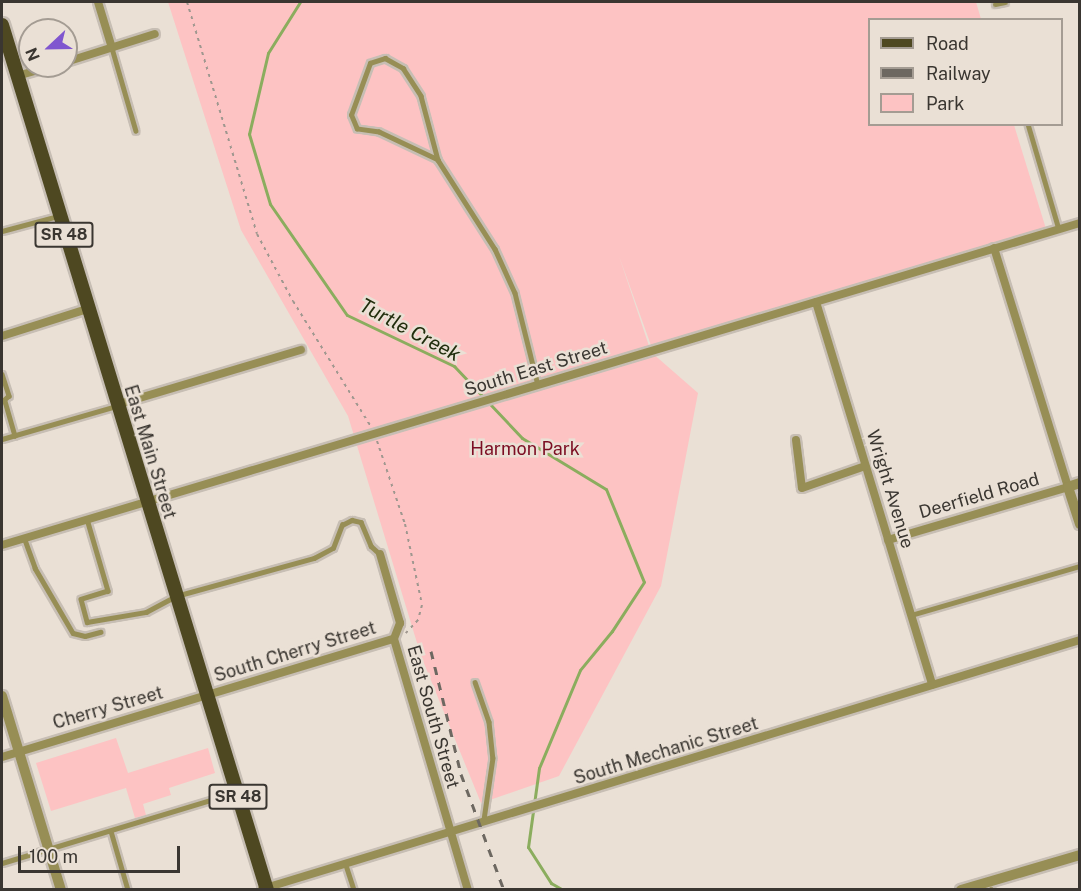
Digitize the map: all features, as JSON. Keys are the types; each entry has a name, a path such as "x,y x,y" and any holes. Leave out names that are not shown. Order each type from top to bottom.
{"main road":[{"name":"East Main Street","path":"2,25 58,216 265,889"}],"street":[{"path":"98,2 112,48"},
{"path":"78,58 155,34"},
{"name":"South East Street","path":"2,545 146,500 1080,223"},
{"path":"994,248 1080,524"},
{"name":"Wright Avenue","path":"816,302 932,685"},
{"path":"2,336 87,309"},
{"path":"116,406 301,350"},
{"path":"796,440 802,488 865,466"},
{"name":"Deerfield Road","path":"888,540 1080,483"},
{"name":"East South Street","path":"380,554 400,623 394,639 468,890"},
{"name":"South Cherry Street","path":"206,696 394,639"},
{"name":"South Mechanic Street","path":"265,889 1080,640"},
{"path":"2,696 61,890"},
{"name":"Cherry Street","path":"2,757 206,696"},
{"path":"961,890 991,887 1080,855"}],"lane":[{"path":"995,4 1005,2"},
{"path":"112,48 136,131"},
{"path":"438,160 379,132 357,129 351,115 370,63 385,58 403,68 421,96 438,160 495,249 515,294 538,385"},
{"path":"1029,126 1059,229"},
{"path":"2,231 58,216"},
{"path":"2,374 9,396 3,401 15,435"},
{"path":"2,439 116,406"},
{"path":"87,518 108,591 81,599 87,622 146,612 176,596 314,558 333,548 342,525 352,520 361,522 371,546 380,554"},
{"path":"24,537 35,568 73,633 85,636 100,632"},
{"path":"910,615 1080,566"},
{"path":"475,682 489,722 494,758 484,823"},
{"path":"2,863 236,792"},
{"path":"111,831 128,890"},
{"path":"346,865 354,890"}],"path":[{"path":"187,2 257,234 293,302 353,392 374,434 405,524 422,605 410,631 394,639"}],"green space":[{"name":"Harmon Park","path":"168,2 976,2 981,18 868,18 868,126 1014,126 1047,232 653,351 619,256 651,352 698,393 661,586 559,776 481,803 421,656 348,416 241,230"},
{"path":"116,738 128,773 208,748 215,773 169,788 171,795 143,804 146,815 135,818 126,788 51,811 36,763"}],"waterway":[{"name":"Turtle Creek","path":"300,2 268,53 249,134 270,204 347,315 454,366 522,438 606,489 644,582 612,631 580,670 539,768 528,847 551,883 563,890"}],"railway":[{"path":"431,651 461,774 504,890"}]}
